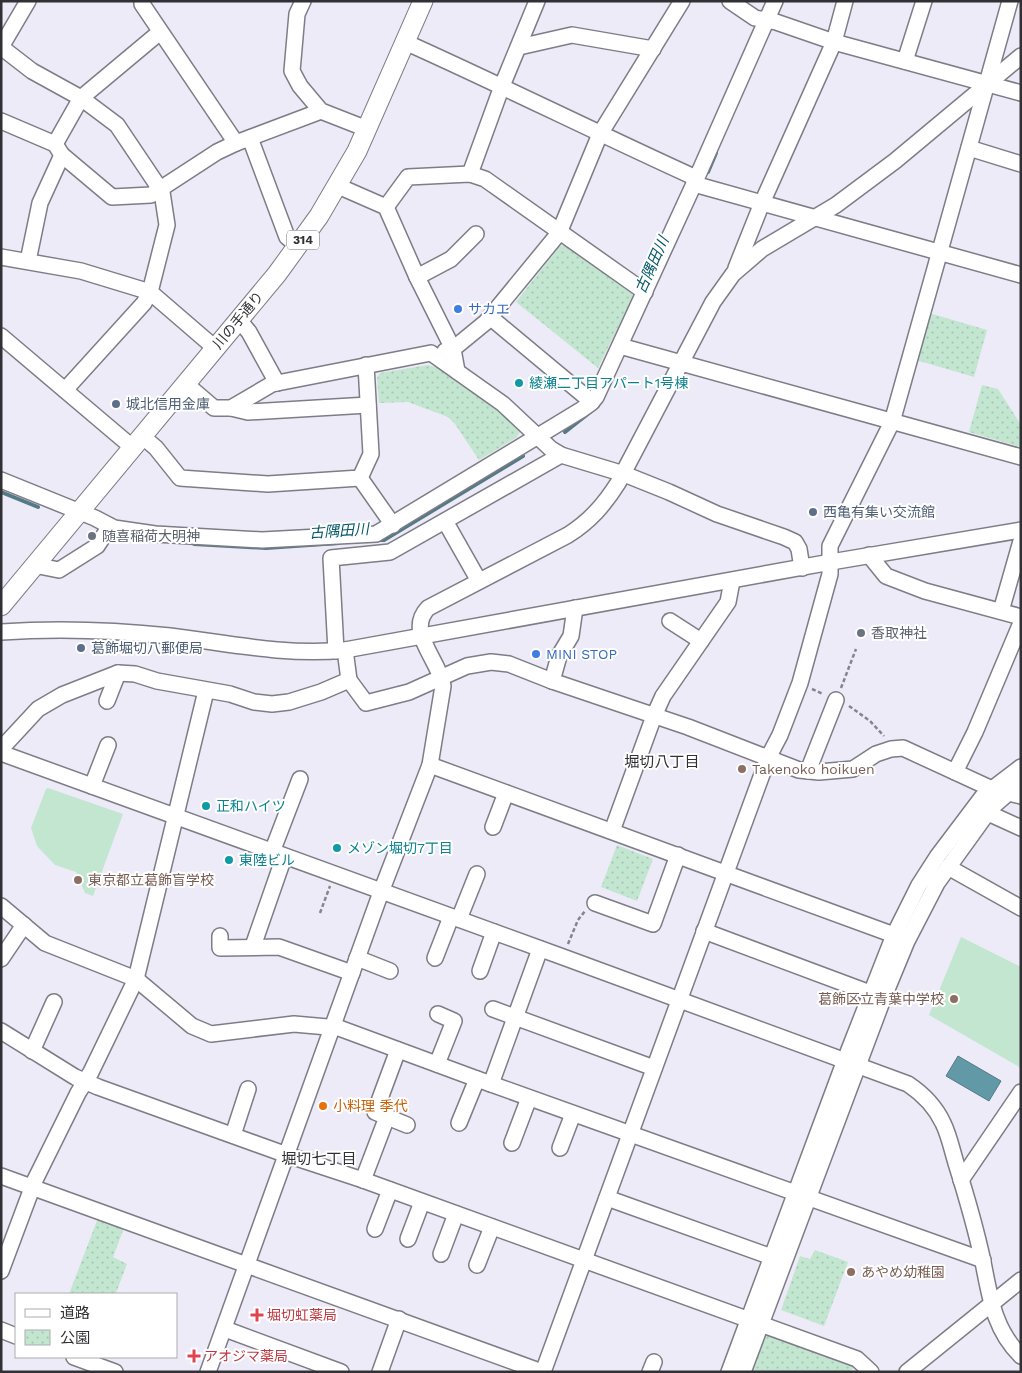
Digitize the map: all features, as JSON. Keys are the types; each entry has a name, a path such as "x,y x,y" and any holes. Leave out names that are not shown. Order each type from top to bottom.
{"main road":[{"name":"川の手通り","path":"1,606 239,320 298,246 338,186 367,129 423,1"}],"street":[{"path":"28,1 1,47 32,71 81,98 117,125 162,192 167,225 150,292 144,303 65,390"},
{"path":"142,1 142,4 160,32 243,141 287,237 298,246"},
{"path":"303,1 297,14 292,71 300,86 321,111 367,129"},
{"path":"470,174 502,86 537,1"},
{"path":"231,408 272,384 453,349 490,317 559,233 600,134 682,1"},
{"path":"730,1 755,18 776,22 834,42 1021,93"},
{"path":"1,480 110,526 154,534 262,540 376,534 538,436 592,402 596,397 775,1"},
{"path":"208,1372 248,1266 381,892 430,765 443,686 442,678 422,636 420,624 422,614 428,608 568,535 584,524 608,499 624,474 713,302 733,274 762,203 834,42 845,1"},
{"path":"905,62 924,1"},
{"path":"1,1176 543,1372 725,873 768,758 780,735 800,683 830,574 830,546 892,422 1010,1"},
{"path":"28,261 40,203 58,150 81,98 160,32"},
{"path":"519,46 572,35 653,50"},
{"path":"405,42 502,86 695,181 762,203 1021,274"},
{"path":"733,274 762,249 836,205 895,162 1021,56"},
{"path":"1,121 58,150 112,197 151,195 217,152 321,111"},
{"path":"968,148 1021,164"},
{"path":"386,207 408,177 470,174 485,179 645,292"},
{"path":"338,186 386,207 417,278 453,349 457,371"},
{"path":"417,278 451,258 476,234"},
{"path":"1,257 81,271 150,292 215,348"},
{"path":"490,317 592,402"},
{"path":"239,320 249,332 277,383"},
{"path":"1,336 65,390 137,442 156,448 180,478 268,484 360,478"},
{"path":"620,346 1021,457"},
{"path":"431,353 503,404 551,449 624,474 717,514 795,542 799,549 802,568"},
{"path":"360,478 371,454 366,365"},
{"path":"186,384 214,408 231,408 248,412 368,404"},
{"path":"561,454 390,552 331,558 340,650 349,680 366,703 409,692 467,666 491,662 509,664 552,682 654,716 799,770 819,772 853,770 876,754 894,748 903,748 992,789 1014,795"},
{"path":"360,478 393,525"},
{"path":"445,521 479,581"},
{"path":"34,565 59,570 97,546 110,526"},
{"path":"1,632 104,630 170,636 271,650 340,650 870,555 1021,530"},
{"path":"1001,612 1021,541"},
{"path":"870,555 886,576 925,591 1021,617"},
{"path":"612,831 663,696 728,602 732,581"},
{"path":"552,682 560,656 571,636 575,608"},
{"path":"670,621 701,641"},
{"path":"954,772 975,732 1021,623"},
{"path":"1,749 38,709 62,696 118,673 135,674 157,681 230,694 254,702 272,704 289,702 321,692 349,680"},
{"path":"107,701 118,673"},
{"path":"1,1271 32,1187 136,979 206,691"},
{"path":"808,771 836,700"},
{"path":"92,786 108,745"},
{"path":"1,754 540,948 903,1082 925,1097 943,1122 962,1180 983,1260 991,1304 1005,1337 1021,1356"},
{"path":"430,765 894,936"},
{"path":"743,1372 755,1322 851,1062 870,993 894,936 919,885 983,796 1021,767"},
{"path":"253,946 300,779"},
{"path":"851,1062 926,903 948,867 988,812 1014,795 1021,782"},
{"path":"493,827 506,793"},
{"path":"988,812 1021,828"},
{"path":"595,903 653,924 678,855"},
{"path":"948,867 1021,908"},
{"path":"435,958 477,874"},
{"path":"1,906 45,943 136,979 192,1026 211,1034 294,1024 332,1027 983,1260"},
{"path":"1,959 24,925"},
{"path":"704,931 870,993"},
{"path":"480,971 494,932"},
{"path":"220,936 220,948 279,947 355,965 390,971"},
{"path":"459,1123 484,1081 516,1017 540,948"},
{"path":"32,1050 54,1002"},
{"path":"493,1009 654,1068"},
{"path":"437,1064 454,1020 438,1014"},
{"path":"1,1031 85,1081 857,1359 871,1372"},
{"path":"398,1050 375,1112 407,1125"},
{"path":"233,1135 248,1089"},
{"path":"962,1180 1021,1092"},
{"path":"512,1143 529,1098"},
{"path":"560,1148 573,1114"},
{"path":"363,1180 386,1117"},
{"path":"375,1229 390,1190"},
{"path":"608,1198 778,1259"},
{"path":"408,1239 422,1202"},
{"path":"441,1254 456,1214"},
{"path":"477,1265 492,1227"},
{"path":"907,1372 1021,1280"},
{"path":"380,1372 399,1319"},
{"path":"729,1372 755,1322"},
{"path":"224,1329 341,1372"},
{"path":"1,1330 15,1336"},
{"path":"77,1358 115,1372"}],"path":[{"path":"836,700 856,650"},
{"path":"800,683 854,709 870,721 894,748"},
{"path":"320,913 334,875"},
{"path":"563,957 578,920 595,903"}],"green space":[{"path":"566,245 632,291 633,297 598,368 516,302 560,246"},
{"path":"929,313 987,330 974,377 916,360"},
{"path":"428,365 452,375 488,402 519,429 520,432 516,438 479,460 455,424 448,417 408,402 379,403 377,378 380,373"},
{"path":"982,385 998,389 1021,425 1021,447 969,432"},
{"path":"48,788 123,814 93,896 85,893 76,872 55,865 37,846 31,828"},
{"path":"617,845 653,859 637,901 601,887"},
{"path":"961,937 1021,967 1021,1068 929,1015"},
{"path":"98,1218 124,1228 113,1257 127,1264 116,1293 69,1293"},
{"path":"815,1250 848,1262 824,1326 781,1310 800,1256 810,1259"},
{"path":"770,1335 842,1362 844,1360 855,1367 849,1372 748,1372 761,1338"}],"water":[{"path":"958,1056 1001,1081 989,1101 946,1076"}],"waterway":[{"name":"古隅田川","path":"708,172 716,153"},
{"name":"古隅田川","path":"565,432 598,406"},
{"name":"古隅田川","path":"376,540 384,540 523,456"},
{"name":"古隅田川","path":"1,492 38,507"},
{"name":"古隅田川","path":"194,544 266,548 339,543"}],"place":[{"name":"サカエ","path":"458,309"},
{"name":"綾瀬二丁目アパート1号棟","path":"519,383"},
{"name":"城北信用金庫","path":"116,404"},
{"name":"西亀有集い交流館","path":"813,512"},
{"name":"随喜稲荷大明神","path":"92,536"},
{"name":"香取神社","path":"861,633"},
{"name":"葛飾堀切八郵便局","path":"81,648"},
{"name":"MINI STOP","path":"536,654"},
{"name":"Takenoko hoikuen","path":"742,769"},
{"name":"正和ハイツ","path":"206,806"},
{"name":"メゾン堀切7丁目","path":"337,848"},
{"name":"東陸ビル","path":"229,860"},
{"name":"東京都立葛飾盲学校","path":"78,880"},
{"name":"葛飾区立青葉中学校","path":"954,999"},
{"name":"小料理 季代","path":"323,1106"},
{"name":"あやめ幼稚園","path":"851,1272"},
{"name":"堀切虹薬局","path":"257,1315"},
{"name":"アオジマ薬局","path":"194,1356"}],"district":[{"name":"堀切八丁目","path":"662,762"},
{"name":"堀切七丁目","path":"319,1159"}]}
